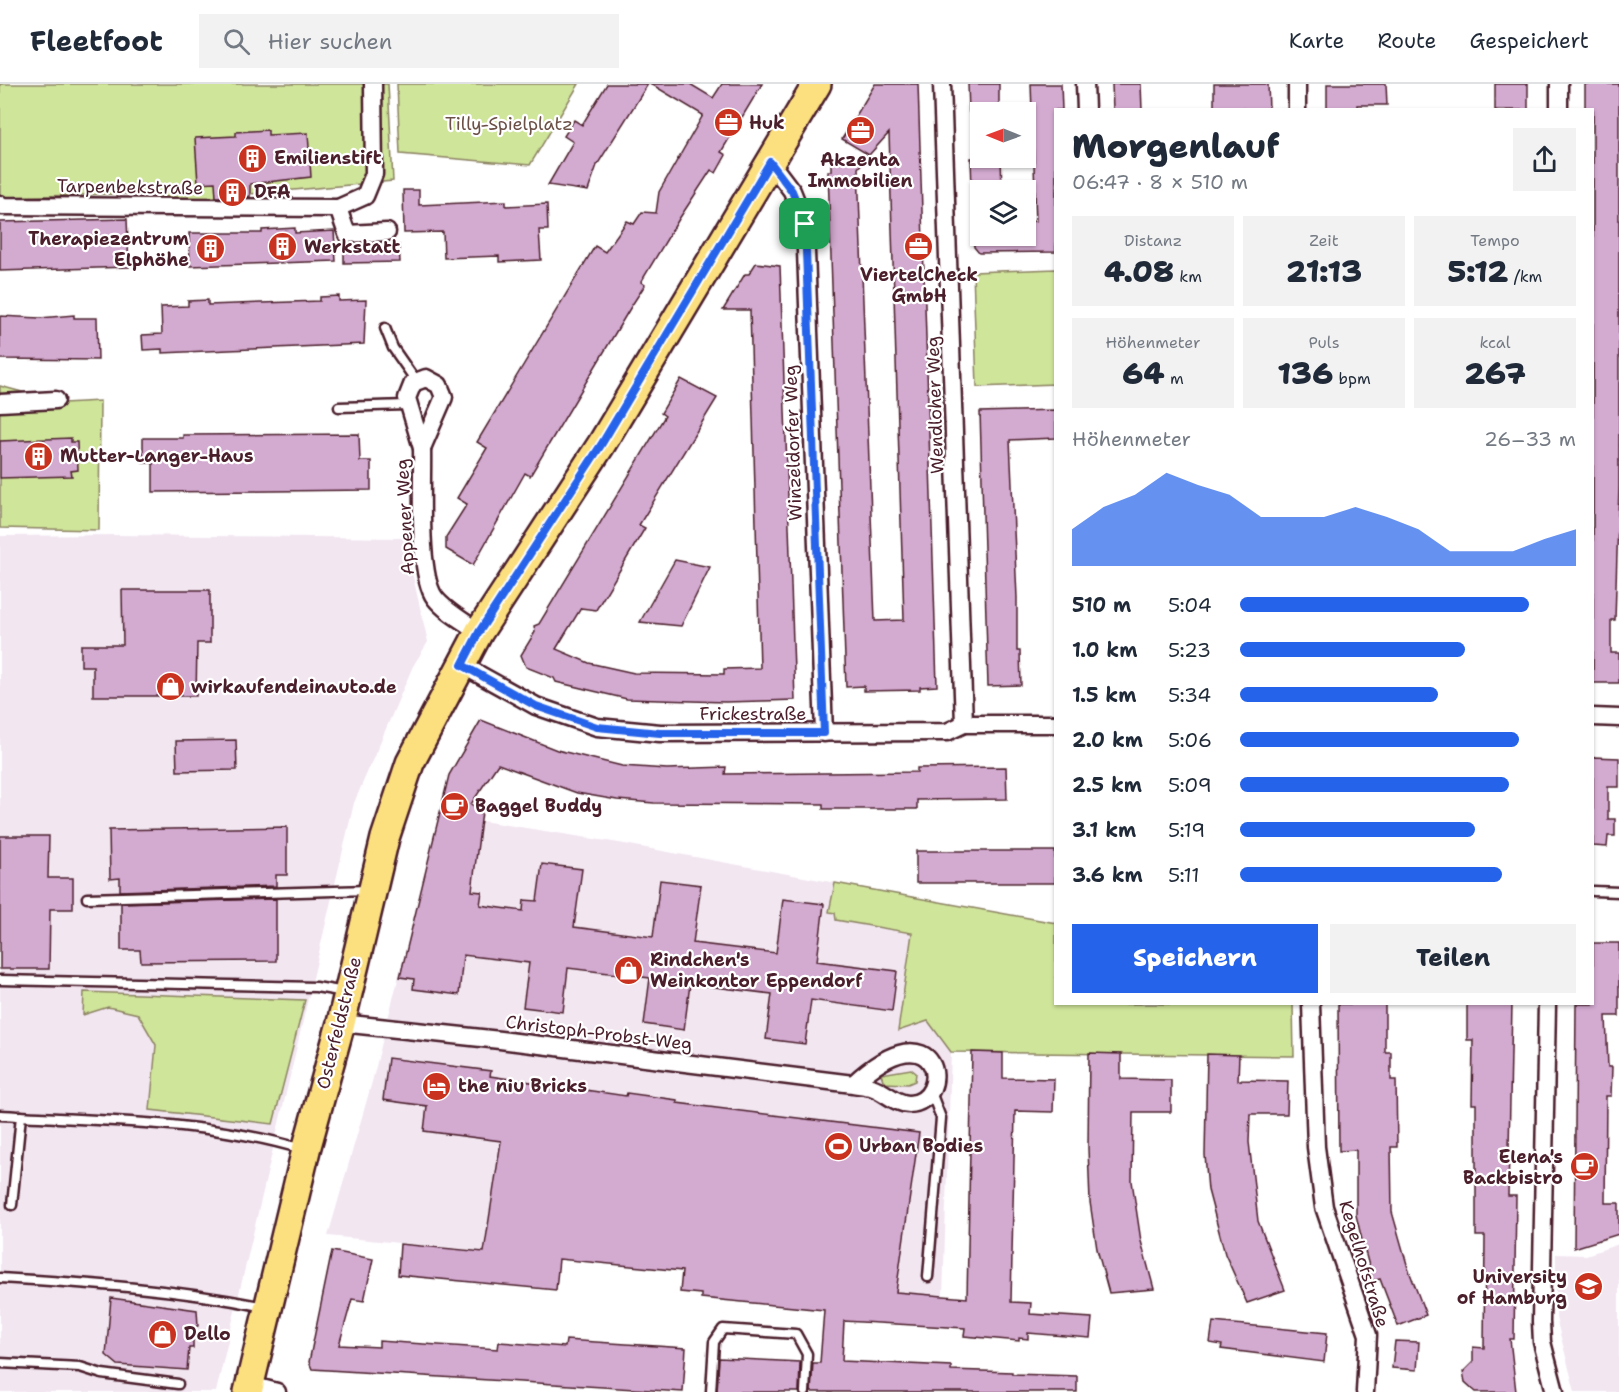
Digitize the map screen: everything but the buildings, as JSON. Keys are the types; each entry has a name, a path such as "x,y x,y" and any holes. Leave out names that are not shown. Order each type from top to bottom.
{"main road":[{"name":"Osterfeldstraße","path":"249,1389 306,1150 341,1023 392,813 403,780 432,717 479,632 601,445 817,84"}],"street":[{"path":"373,84 374,174 365,196 338,208 347,234 387,232"},
{"name":"Wendloher Weg","path":"942,84 952,307 964,724"},
{"path":"1085,84 1086,108"},
{"path":"1296,84 1297,108"},
{"path":"1559,84 1559,108"},
{"name":"Winzeldorfer Weg","path":"770,162 792,191 805,224 824,733"},
{"name":"Tarpenbekstraße","path":"0,204 338,208"},
{"name":"Appener Weg","path":"416,381 433,380 443,390 444,397 422,448"},
{"path":"408,405 408,391 416,381"},
{"path":"0,403 56,400"},
{"name":"Appener Weg","path":"408,405 422,448 424,556 428,584 435,598 445,608 479,632"},
{"name":"Frickestraße","path":"462,665 536,706 597,727 660,733 824,733 947,732 964,724 1054,724"},
{"path":"1594,717 1619,718"},
{"name":"Kegelhofstraße","path":"1311,1005 1316,1147 1324,1207 1368,1335 1365,1392"},
{"path":"1547,1005 1541,1322 1542,1342 1555,1392"},
{"name":"Christoph-Probst-Weg","path":"341,1023 501,1040 853,1084 872,1087 897,1101 909,1104 920,1101 931,1092"},
{"path":"853,1084 874,1065 897,1054 921,1052 933,1067 935,1078 931,1092"},
{"path":"249,1389 277,1392"}],"lane":[{"path":"385,328 393,348 416,381"},
{"path":"339,407 408,405"},
{"path":"87,898 373,890"},
{"path":"1594,891 1619,892"},
{"path":"0,980 316,987 348,992"},
{"path":"928,1277 941,1118 931,1092"},
{"path":"0,1115 174,1125 263,1137 306,1150"},
{"path":"12,1205 21,1116"},
{"path":"0,1278 92,1283 197,1294 268,1308"},
{"path":"711,1392 714,1342 723,1329 796,1334 807,1354 805,1392"},
{"path":"0,1363 80,1367 102,1374 178,1384"}],"shaded area":[{"path":"0,536 404,538 428,642 413,666 354,803 216,1392 0,1392"},
{"path":"450,774 467,802 482,812 482,821 619,843 944,903 928,1021 951,1052 943,1296 328,1236 372,1082"},
{"name":"University of Hamburg","path":"1619,1244 1619,1392 1575,1392 1556,1318 1556,1254 1586,1255"}],"green space":[{"path":"0,84 388,84 393,181 161,202 157,193 4,197 0,201"},
{"name":"Tilly-Spielplatz","path":"397,84 579,84 530,165 400,154"},
{"path":"1054,269 1054,384 977,387 973,272"},
{"path":"0,386 63,403 100,401 99,530 0,528"},
{"path":"835,883 1054,923 1054,1005 1293,1005 1294,1056 951,1052 928,1021 898,1031 912,933 836,920 835,913 829,912"},
{"path":"84,992 305,1000 273,1124 150,1110 156,1045 138,1014 108,1007 83,1015"},
{"path":"911,1069 916,1073 915,1081 908,1084 884,1083 881,1074"}],"place":[{"name":"Huk","path":"728,123"},
{"name":"Akzenta Immobilien","path":"860,131"},
{"name":"Emilienstift","path":"253,158"},
{"name":"DFA","path":"233,192"},
{"name":"ViertelCheck GmbH","path":"919,246"},
{"name":"Werkstatt","path":"283,247"},
{"name":"Therapiezentrum Elphöhe","path":"210,249"},
{"name":"Mutter-Langer-Haus","path":"39,456"},
{"name":"wirkaufendeinauto.de","path":"170,687"},
{"name":"Baggel Buddy","path":"454,806"},
{"name":"Rindchen's Weinkontor Eppendorf","path":"629,970"},
{"name":"the niu Bricks","path":"437,1086"},
{"name":"Urban Bodies","path":"838,1146"},
{"name":"Elena's Backbistro","path":"1584,1167"},
{"name":"University of Hamburg","path":"1588,1287"},
{"name":"Dello","path":"163,1334"}],"route":[{"path":"770,162 792,191 805,224 824,733 660,733 597,727 536,706 462,665 479,632 601,445 770,162"}]}
